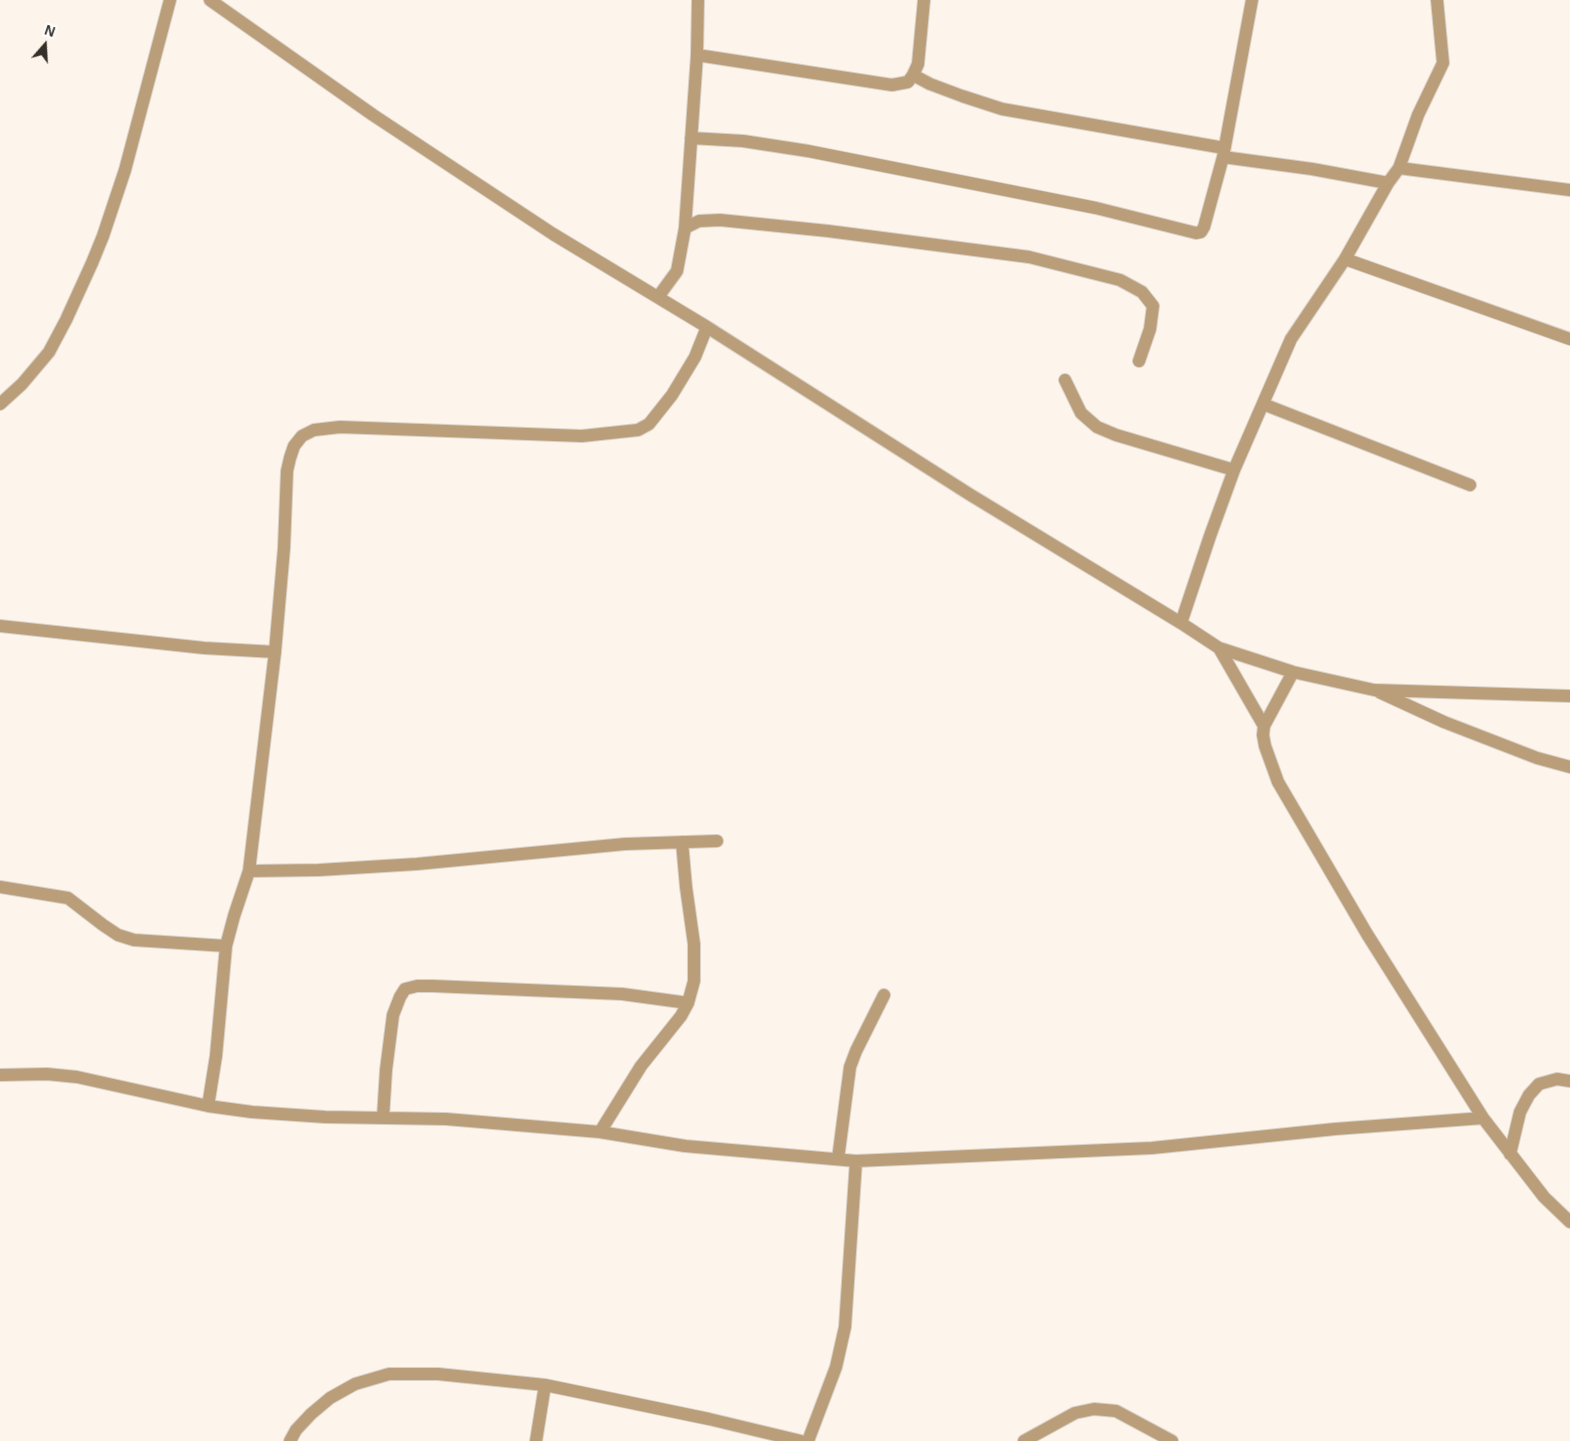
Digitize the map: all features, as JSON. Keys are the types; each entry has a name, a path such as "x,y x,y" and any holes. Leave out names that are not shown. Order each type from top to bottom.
{"street":[{"path":"0,404 22,384 48,352 66,320 92,263 125,170 170,0"},
{"path":"210,0 373,116 553,234 707,327 978,499 1181,622 1219,648 1293,672 1374,690 1570,696"},
{"path":"658,297 677,272 685,228 697,55 698,0"},
{"path":"697,55 892,85 908,82 918,64 924,0"},
{"path":"691,138 743,141 808,151 1096,208 1196,233 1201,232 1204,227 1223,153 1252,0"},
{"path":"1181,622 1234,470 1291,340 1345,259 1399,168 1418,115 1443,63 1437,0"},
{"path":"913,75 930,84 1002,109 1388,184"},
{"path":"1399,168 1570,190"},
{"path":"685,228 699,221 720,220 828,231 1029,257 1120,280 1142,292 1153,306 1150,329 1139,361"},
{"path":"1345,259 1570,339"},
{"path":"208,1106 216,1056 226,946 249,871 275,652 284,548 287,471 294,446 302,436 314,430 340,426 582,436 638,430 649,424 672,396 695,357 707,327"},
{"path":"1065,380 1081,413 1097,427 1116,435 1234,470"},
{"path":"1263,404 1470,484"},
{"path":"0,626 204,648 275,652"},
{"path":"1219,648 1264,726"},
{"path":"1293,672 1264,726 1265,746 1278,782 1367,934 1483,1118 1544,1197 1570,1222"},
{"path":"1374,690 1444,722 1537,758 1570,767"},
{"path":"249,871 318,870 417,864 625,844 717,841"},
{"path":"600,1132 642,1066 681,1016 688,1003 694,981 694,944 682,842"},
{"path":"0,887 68,898 118,935 134,940 226,946"},
{"path":"383,1118 386,1070 393,1015 405,989 425,986 622,994 688,1003"},
{"path":"838,1159 850,1067 884,995"},
{"path":"0,1075 47,1074 77,1077 208,1106 252,1112 325,1117 446,1119 600,1132 685,1146 856,1161 1152,1148 1335,1129 1483,1118"},
{"path":"1510,1154 1520,1112 1539,1084 1557,1079 1570,1081"},
{"path":"808,1441 836,1367 845,1327 856,1161"},
{"path":"290,1441 296,1430 330,1398 354,1384 389,1374 438,1374 545,1385 690,1415 801,1441"},
{"path":"536,1441 545,1385"},
{"path":"1024,1441 1076,1413 1094,1409 1116,1411 1172,1441"}]}
